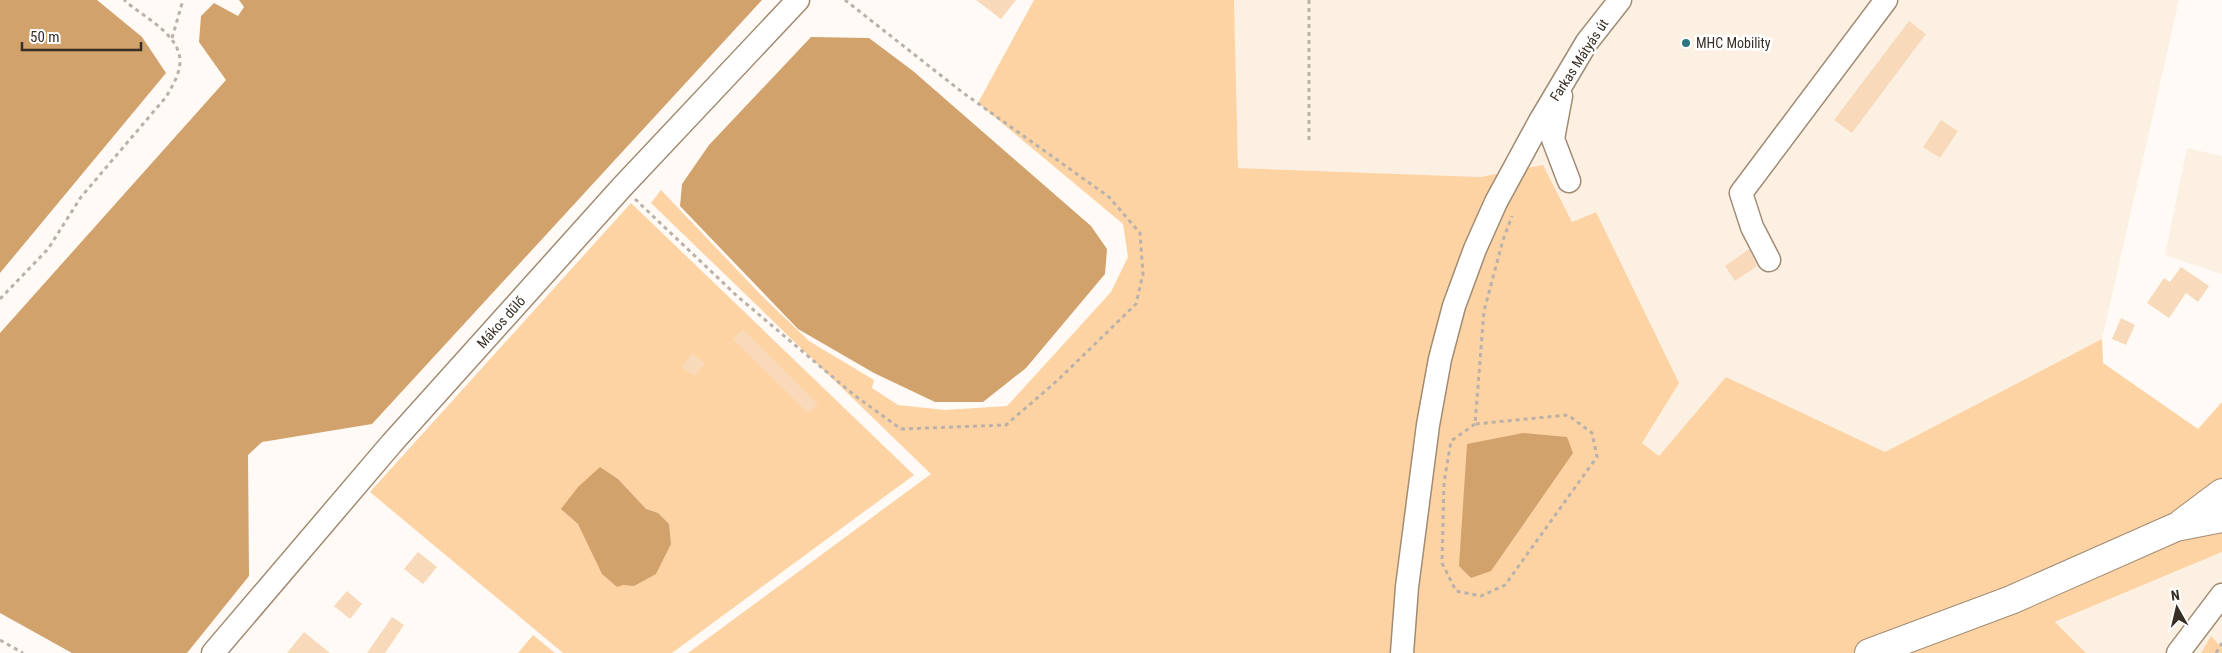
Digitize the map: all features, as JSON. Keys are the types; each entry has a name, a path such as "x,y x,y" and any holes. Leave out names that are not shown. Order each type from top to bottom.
{"main road":[{"path":"1869,653 2011,600 2176,527 2222,501"}],"street":[{"name":"Mákos dűlő","path":"213,653 392,443 622,187 798,0"},
{"name":"Farkas Mátyás út","path":"1402,653 1407,587 1428,425 1440,359 1454,306 1474,249 1496,202 1540,121 1587,42 1620,0"},
{"path":"1769,260 1752,227 1741,193 1886,0"},
{"path":"1565,80 1553,138 1569,181"},
{"path":"2178,653 2222,595"}],"path":[{"path":"0,299 48,249 81,197 166,96 180,68 180,51 172,38 124,0"},
{"path":"172,38 183,0"},
{"path":"622,187 737,296 854,395 901,429 1006,425 1059,379 1136,304 1143,274 1140,233 1109,197 962,92 846,0"},
{"path":"1309,0 1309,141"},
{"path":"1475,424 1484,311 1503,240 1513,214"},
{"path":"1568,415 1592,432 1597,456 1505,585 1481,596 1456,591 1442,563 1444,482 1451,441 1475,424 1568,415"},
{"path":"0,640 22,653"},
{"path":"2216,653 2222,643"}],"shaded area":[{"path":"0,0 97,0 142,37 166,73 0,273"},
{"path":"239,0 762,0 372,424 262,442 248,455 249,576 187,653 72,653 0,613 0,333 226,80 199,42 201,16 214,3 238,16 244,7"},
{"path":"1034,0 1234,0 1238,168 1480,177 1543,165 1572,222 1596,212 1679,383 1642,443 1659,456 1726,377 1885,452 2102,339 2103,363 2198,429 2222,402 2222,552 2055,622 2086,653 688,653 931,474 651,203 661,190 762,296 809,341 874,380 872,388 898,405 945,410 1007,406 1111,292 1128,257 1123,224 978,103"},
{"path":"1234,0 2179,0 2102,339 1885,452 1726,378 1659,456 1642,443 1595,212 1572,222 1543,165 1480,177 1237,168"},
{"path":"811,37 869,38 913,71 1091,226 1107,249 1105,274 1026,368 983,402 935,402 874,373 798,329 680,206 682,184 709,145"},
{"path":"2187,148 2222,156 2222,274 2165,255"},
{"path":"631,203 914,475 672,653 563,653 370,492"},
{"path":"1523,433 1567,437 1573,453 1491,571 1471,578 1459,566 1467,444"},
{"path":"600,467 618,479 646,509 658,513 669,524 671,544 656,574 634,586 623,585 617,587 602,574 578,524 561,509 578,487"},
{"path":"2222,552 2222,648 2211,637 2201,653 2086,653 2055,623"},
{"path":"533,635 555,653 518,653"},
{"path":"2211,636 2222,648 2222,653 2201,653"}],"building":[{"path":"976,0 1016,0 1001,19"},
{"path":"1909,21 1926,34 1852,133 1834,120"},
{"path":"1941,120 1958,131 1940,158 1923,147"},
{"path":"1749,249 1757,266 1735,281 1725,266"},
{"path":"2181,267 2209,286 2198,302 2186,293 2169,318 2147,303 2164,278 2170,282"},
{"path":"2121,318 2135,325 2126,345 2112,339"},
{"path":"743,329 818,404 808,413 733,339"},
{"path":"692,353 705,363 695,376 682,367"},
{"path":"418,552 437,567 423,584 404,569"},
{"path":"347,591 362,604 350,619 334,606"},
{"path":"392,617 404,625 385,653 367,653"},
{"path":"304,632 330,653 287,653"}],"place":[{"name":"MHC Mobility","path":"1686,43"}]}
